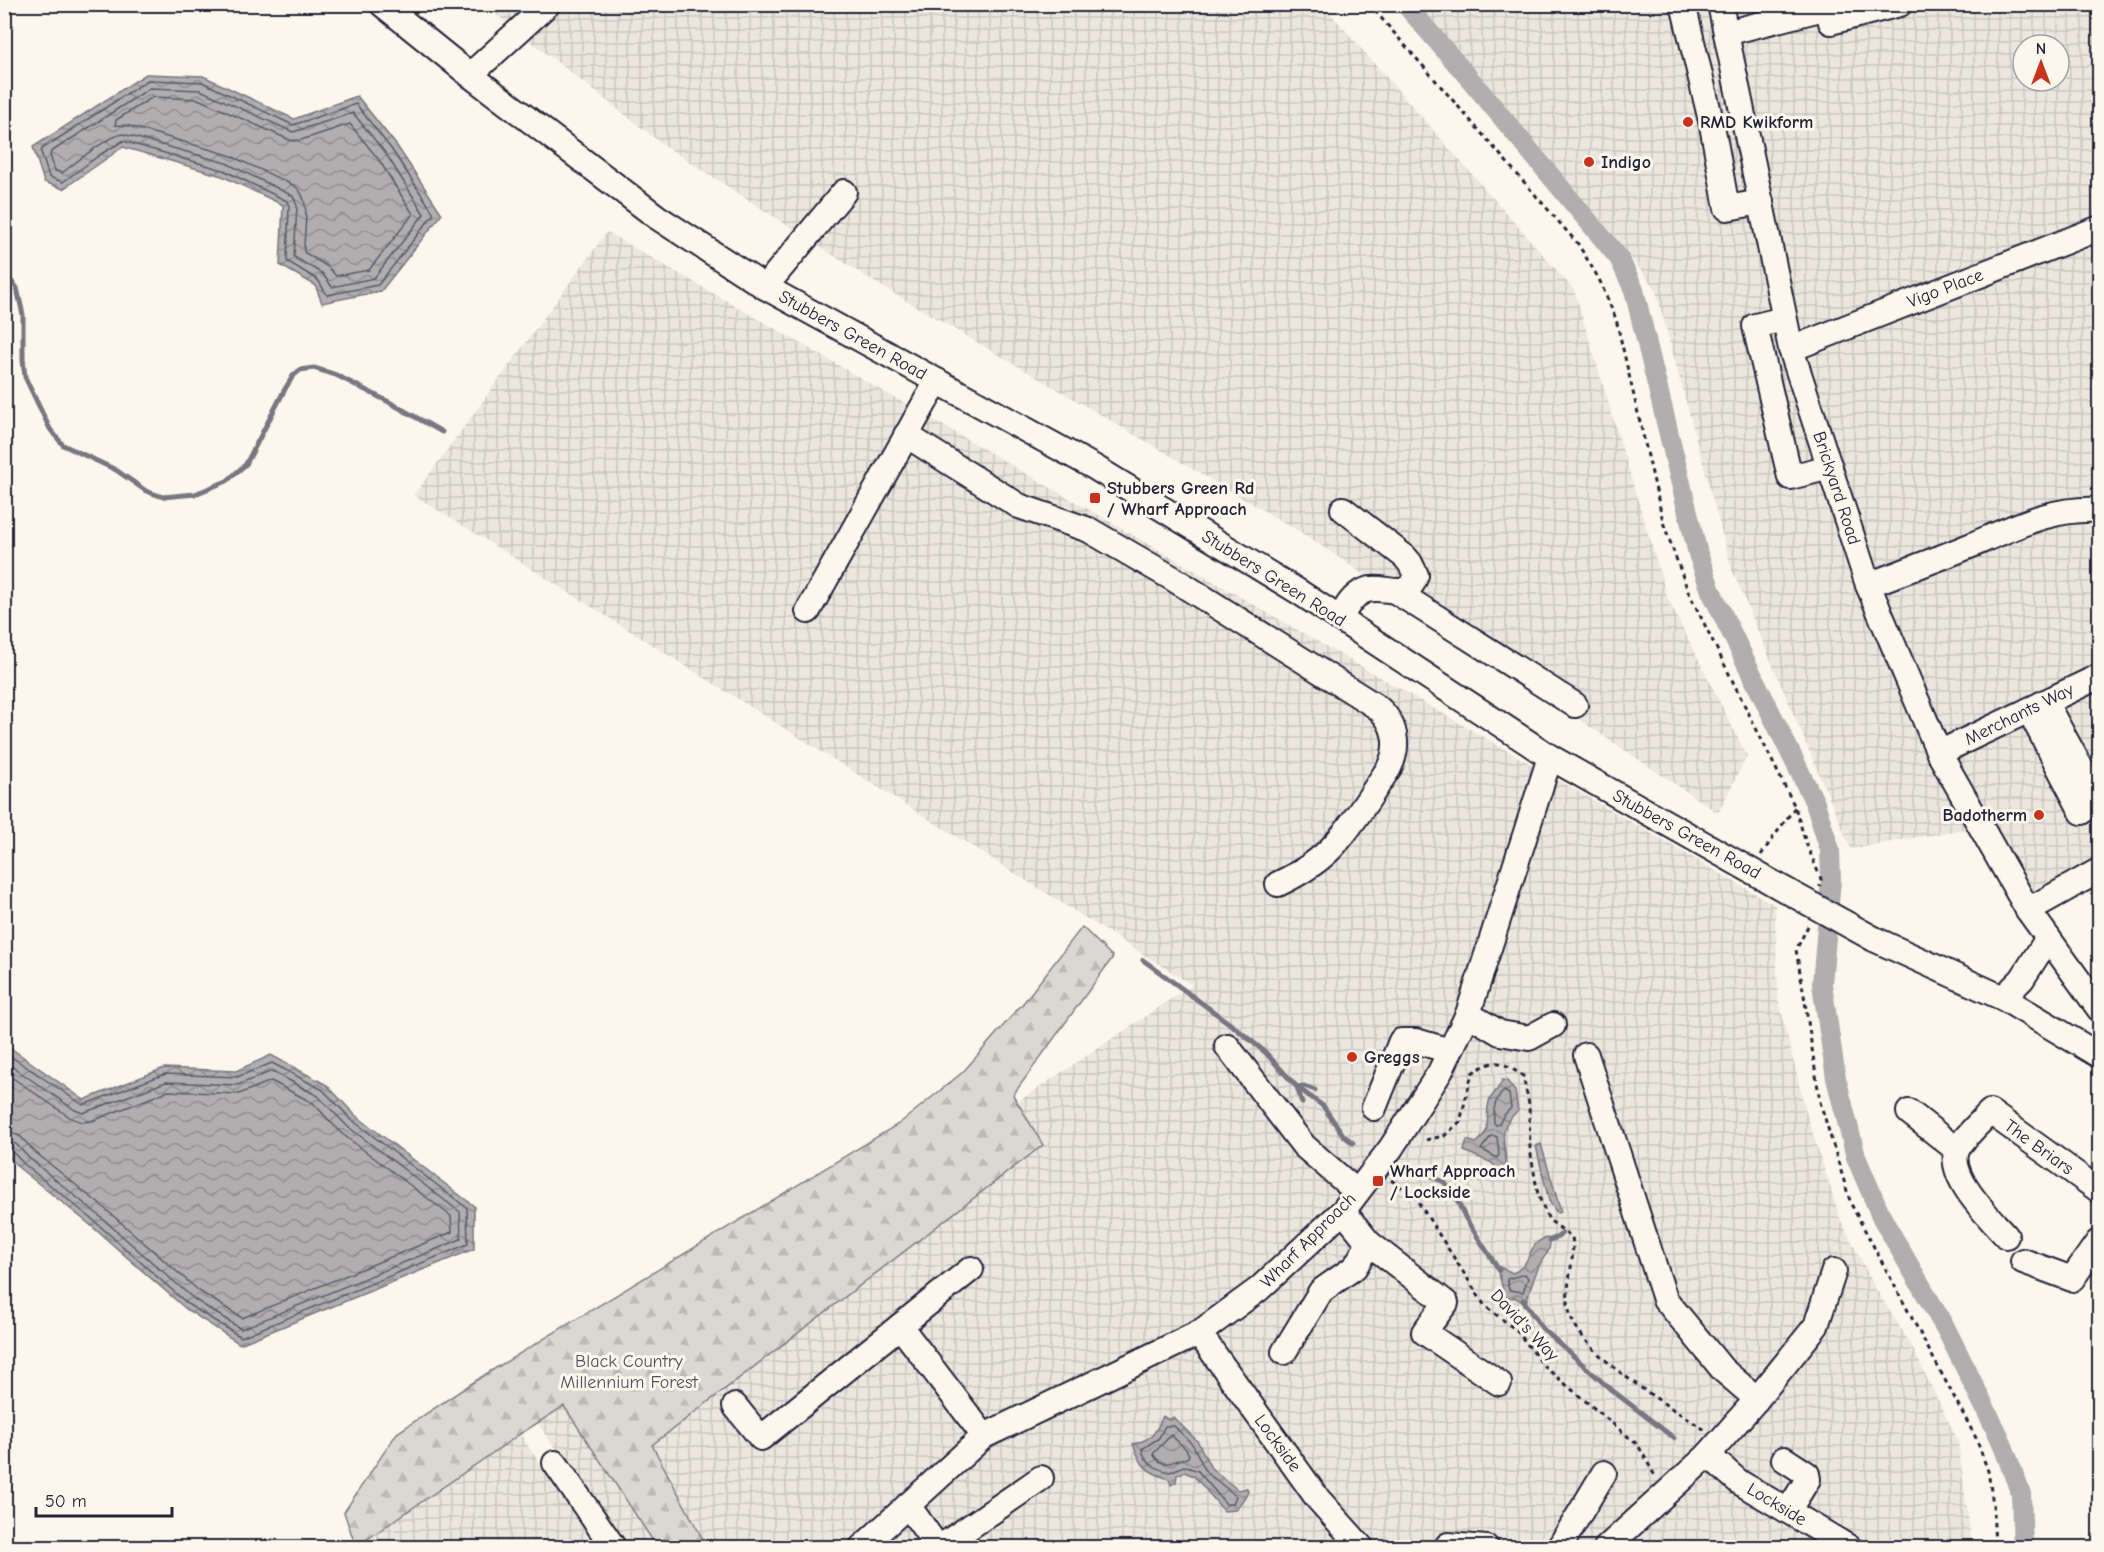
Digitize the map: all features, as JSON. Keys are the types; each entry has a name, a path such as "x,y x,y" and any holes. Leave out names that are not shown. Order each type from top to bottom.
{"street":[{"name":"Stubbers Green Road","path":"382,4 470,75 657,217 765,287 1094,467 1340,619 1550,757 1874,939 2003,998 2100,1056"},
{"path":"470,75 548,4"},
{"path":"1683,4 1712,125 1727,208 1761,202"},
{"name":"Brickyard Road","path":"1720,4 1791,349 1868,585 1939,753 2028,910 2100,1010"},
{"path":"1726,33 1828,7 1831,22 1900,4"},
{"path":"765,287 844,192"},
{"name":"Vigo Place","path":"1791,349 2100,228"},
{"path":"1784,319 1755,326 1790,477 1830,467"},
{"path":"808,611 937,381"},
{"path":"906,435 1019,506 1089,530 1172,578 1377,706 1386,714 1392,724 1396,746 1395,757 1389,768 1335,844 1295,876 1278,884"},
{"path":"1340,619 1350,601 1366,590 1403,591 1412,586 1416,575 1405,557 1343,509"},
{"path":"1868,585 1973,544 2009,527 2045,515 2100,510"},
{"path":"1395,591 1575,705"},
{"name":"Merchants Way","path":"1939,753 2100,676"},
{"path":"2037,706 2091,807"},
{"name":"Wharf Approach","path":"861,1548 984,1436 1199,1334 1259,1289 1350,1202 1391,1148 1440,1072 1468,1014 1550,757"},
{"path":"2028,910 2100,870"},
{"path":"2003,998 2022,979 2048,938"},
{"path":"1468,1014 1500,1034 1529,1038 1553,1025"},
{"path":"1374,1108 1401,1041 1416,1041 1450,1051"},
{"path":"1227,1046 1350,1202 1369,1243 1446,1303 1424,1332 1499,1383"},
{"path":"1586,1055 1665,1299 1723,1370 1757,1399"},
{"path":"1909,1112 1957,1150 1956,1165 1965,1187 2006,1236"},
{"name":"The Briars","path":"1957,1150 1990,1112 2100,1191"},
{"path":"2023,1261 2072,1279 2098,1242"},
{"path":"1284,1352 1321,1291 1355,1267 1369,1243"},
{"path":"735,1406 761,1438 971,1269"},
{"path":"1606,1548 1715,1448 1757,1399 1816,1326 1834,1271"},
{"path":"900,1326 984,1436"},
{"name":"Lockside","path":"1199,1334 1318,1499 1362,1548"},
{"name":"Lockside","path":"1715,1448 1739,1482 1850,1548"},
{"path":"1784,1459 1807,1474 1808,1479 1788,1511"},
{"path":"555,1463 614,1548"},
{"path":"1559,1548 1604,1473"},
{"path":"908,1505 939,1548 1041,1478"},
{"path":"1448,1545 1487,1548"}],"path":[{"path":"1369,4 1578,244 1599,279 1616,319 1664,525 1688,591 1795,807 1806,843 1821,879 1820,888"},
{"path":"1751,870 1795,807"},
{"path":"1810,923 1804,930 1796,950 1820,1102 1851,1204 1976,1438 1988,1471 1993,1504 1995,1548"},
{"path":"1426,1140 1444,1136 1461,1122 1472,1073 1488,1064 1505,1063 1522,1076 1529,1104 1530,1149 1538,1195 1549,1220 1572,1237 1574,1249 1568,1278 1569,1310 1579,1334 1608,1364 1715,1448"},
{"name":"David's Way","path":"1375,1170 1415,1197 1485,1305 1516,1330 1545,1367 1638,1445 1665,1493"}],"shaded area":[{"path":"484,5 1323,5 1574,290 1668,599 1747,756 1718,813 1307,536 876,283 665,146"},
{"path":"1418,5 2099,5 2099,858 2020,896 1988,825 1851,849 1732,570 1655,288 1595,213"},
{"path":"607,232 1775,905 1778,998 1806,1112 1841,1221 1877,1291 1910,1343 1958,1441 1972,1547 625,1547 538,1424 1192,985 414,495"},
{"path":"520,1434 597,1547 357,1548"}],"green space":[{"name":"Black Country Millennium Forest","path":"1082,927 1113,957 1013,1095 1043,1145 652,1445 707,1547 657,1547 564,1406 356,1547 344,1512 397,1433 486,1374 900,1123 963,1072 1024,1002"}],"water":[{"path":"146,74 203,76 294,119 357,96 397,146 442,214 381,291 322,303 315,285 280,265 283,205 222,176 123,147 63,189 44,182 33,147"},
{"path":"5,1044 84,1100 164,1068 236,1071 271,1055 327,1085 355,1115 474,1206 474,1249 240,1344 186,1309 88,1223 19,1168 5,1152"},
{"path":"1502,1080 1507,1081 1515,1091 1518,1111 1506,1124 1503,1137 1506,1169 1499,1171 1492,1163 1464,1151 1467,1140 1476,1143 1485,1133 1489,1102"},
{"path":"1541,1144 1561,1212 1557,1213 1549,1201 1536,1146"},
{"path":"1547,1238 1550,1240 1549,1250 1534,1278 1526,1305 1516,1298 1508,1298 1504,1295 1495,1265 1513,1273 1524,1264 1536,1244"},
{"path":"1163,1416 1169,1420 1173,1417 1198,1442 1211,1468 1238,1490 1247,1488 1248,1492 1236,1510 1224,1511 1194,1476 1184,1472 1177,1475 1176,1482 1171,1485 1169,1479 1145,1467 1133,1444 1152,1435"}],"waterway":[{"path":"1405,4 1619,258 1634,290 1698,554 1711,591 1815,803 1830,850 1831,880 1822,984 1836,1078 1856,1157 1882,1218 1947,1331 2000,1438 2021,1494 2023,1548"},
{"path":"4,273 17,288 23,315 25,377 50,429 63,445 116,470 146,491 163,497 195,494 227,481 246,464 285,389 300,370 314,368 336,375 442,432"},
{"path":"1143,960 1265,1052 1297,1087 1323,1106 1344,1136 1353,1143"},
{"path":"1302,1103 1297,1087 1304,1086 1315,1090"},
{"path":"1414,1168 1444,1182 1454,1194 1466,1219 1499,1270"},
{"path":"1550,1240 1562,1233"},
{"path":"1523,1300 1542,1328 1609,1388 1674,1438"}],"place":[{"name":"RMD Kwikform","path":"1688,122"},
{"name":"Indigo","path":"1589,162"},
{"name":"Stubbers Green Rd / Wharf Approach","path":"1095,498"},
{"name":"Badotherm","path":"2039,815"},
{"name":"Greggs","path":"1352,1057"},
{"name":"Wharf Approach / Lockside","path":"1378,1181"}]}
